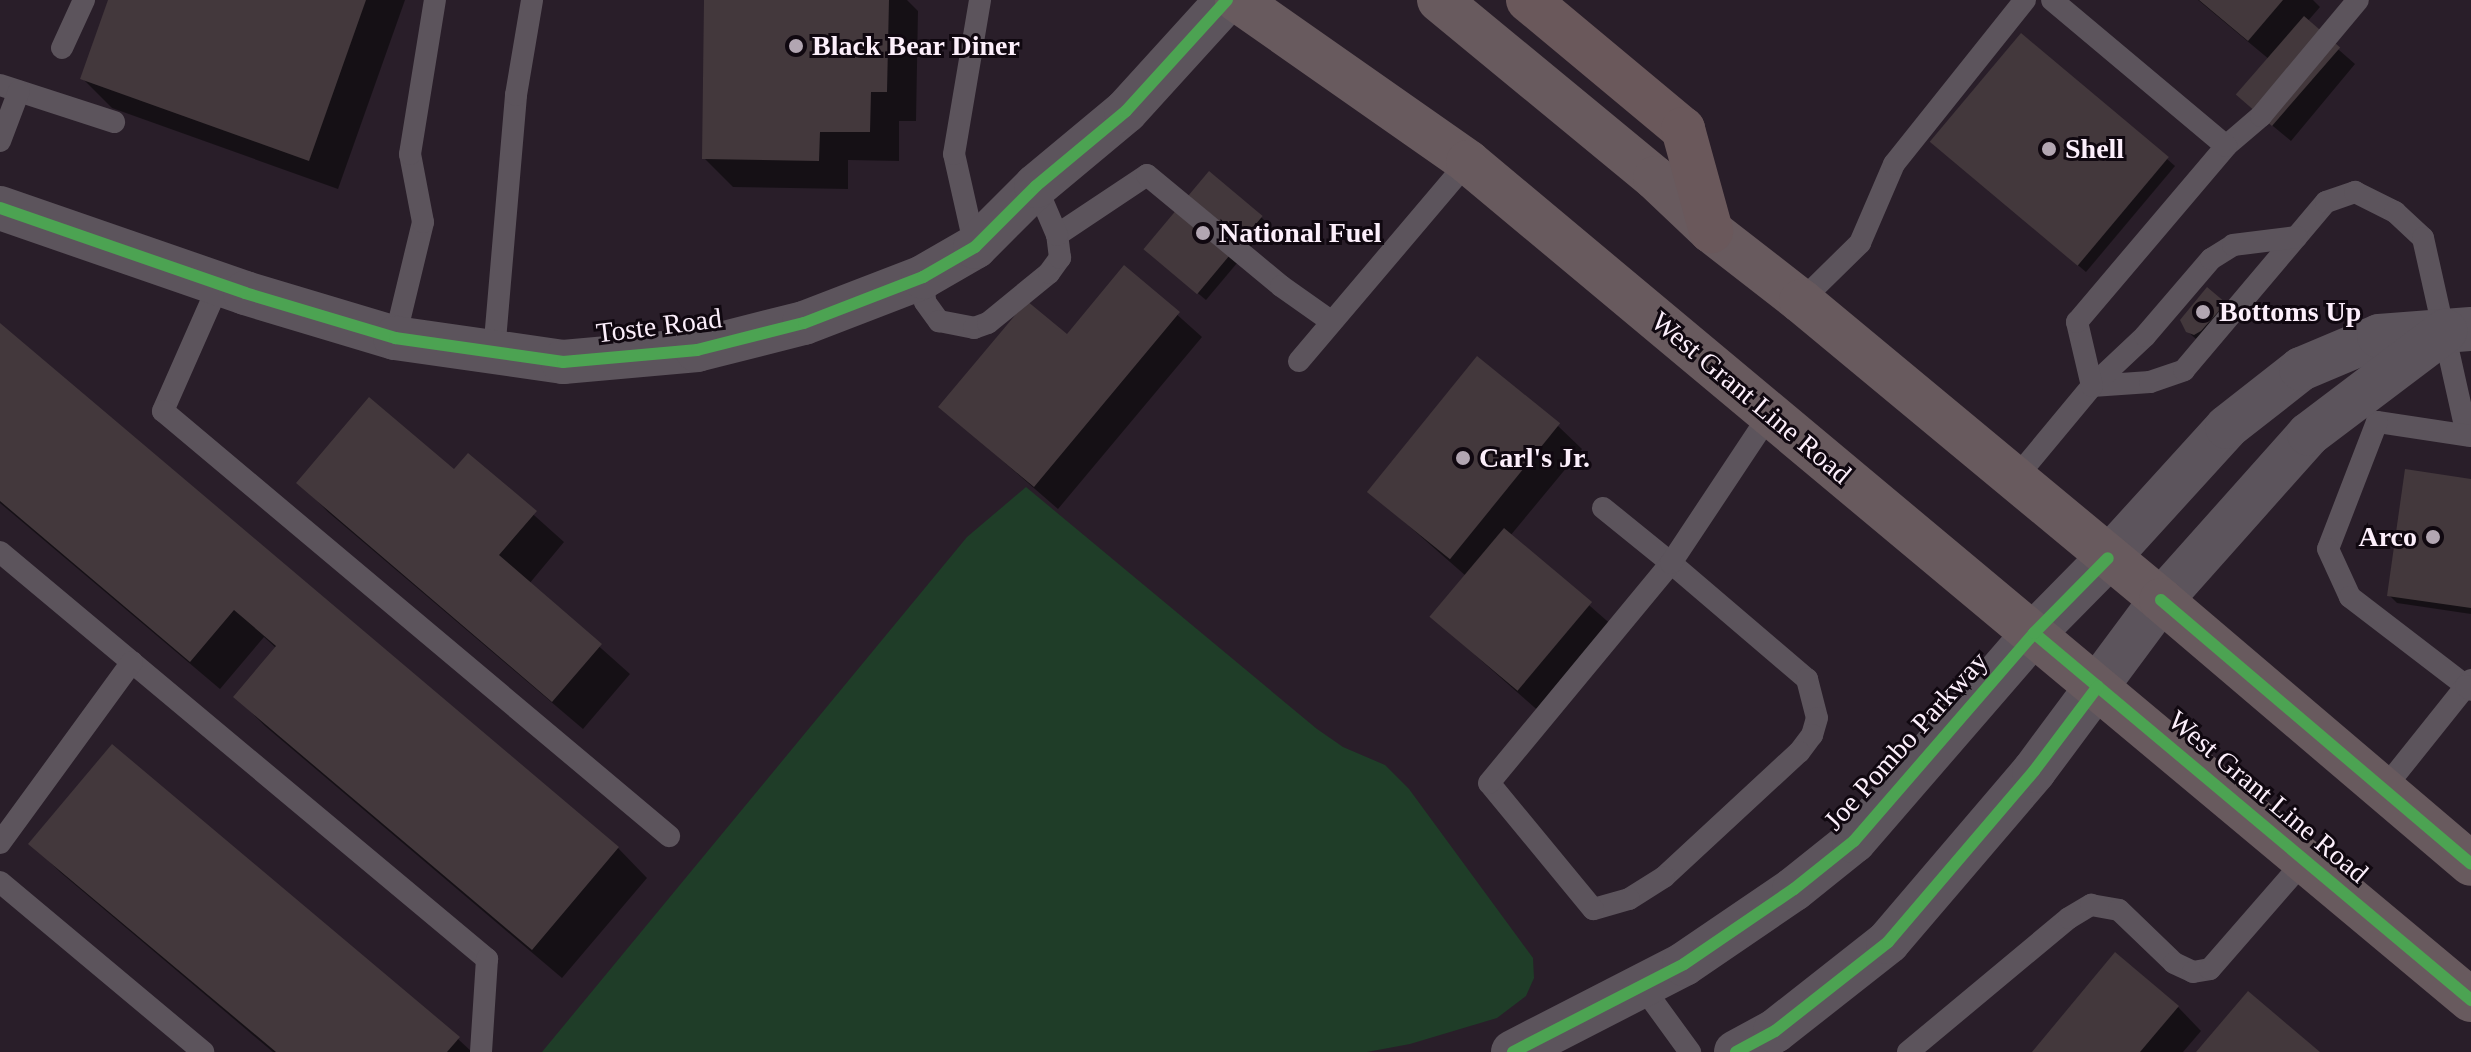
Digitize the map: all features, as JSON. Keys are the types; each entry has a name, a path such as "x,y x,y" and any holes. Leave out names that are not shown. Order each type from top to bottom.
{"highway":[{"path":"1528,0 1683,129 1711,231"}],"main road":[{"name":"West Grant Line Road","path":"1237,0 1468,162 2306,859 2471,1000"},
{"path":"1435,1 1655,178 1711,231 1801,301 2161,600 2471,864"}],"street":[{"name":"Toste Road","path":"0,208 219,284 395,338 563,362 697,350 804,323 923,277 975,247 1036,186 1126,111 1227,0"},
{"name":"Joe Pombo Parkway","path":"1513,1052 1684,964 1794,889 1854,841 2034,633 2108,558 2227,427 2301,369 2379,336 2458,330"},
{"path":"1736,1052 1775,1031 1888,942 2034,771 2161,600 2309,434 2458,330"}],"lane":[{"path":"62,48 84,0"},
{"path":"395,338 423,222 410,154 435,0"},
{"path":"494,352 516,95 532,0"},
{"path":"975,247 954,154 980,0"},
{"path":"1801,301 1860,243 1894,164 2025,0"},
{"path":"2052,0 2226,146"},
{"path":"2092,386 2077,322 2226,146 2261,116 2358,0"},
{"path":"0,141 10,88 114,122"},
{"path":"1299,361 1468,162"},
{"path":"1057,235 1147,175 1281,286 1332,322"},
{"path":"923,277 925,302 939,321 955,327 974,328 988,323 1049,273 1060,258 1057,235 1036,186"},
{"path":"2092,386 2150,382 2184,370 2326,202 2355,192 2395,212 2423,238 2458,330 2469,436 2377,422 2328,549 2350,597 2469,685 2383,790"},
{"path":"2014,480 2092,386 2145,336 2211,259 2233,245 2296,237"},
{"path":"219,284 163,411 669,836"},
{"path":"1603,508 1671,563 1807,679 1817,718 1812,735 1799,752 1664,877 1629,899 1593,909 1489,783 1671,563 1770,414"},
{"path":"0,552 487,959 481,1052"},
{"path":"0,843 132,662"},
{"path":"1908,1052 2069,918 2091,905 2119,910 2174,963 2193,972 2210,969 2306,859"},
{"path":"0,882 203,1052"},
{"path":"1642,986 1690,1052"}],"green space":[{"path":"1026,487 1317,729 1343,747 1385,765 1409,789 1533,958 1534,978 1526,996 1497,1018 1410,1044 1367,1052 542,1052 967,537"}],"building":[{"path":"108,0 366,0 309,161 80,79"},
{"name":"Black Bear Diner","path":"704,0 889,0 887,92 871,92 870,132 820,132 819,161 702,159"},
{"path":"2199,0 2283,0 2248,41"},
{"path":"2304,16 2340,47 2272,126 2236,94"},
{"name":"Shell","path":"2021,33 2169,157 2078,266 1930,142"},
{"name":"National Fuel","path":"1209,171 1263,216 1197,294 1143,249"},
{"path":"1124,265 1180,312 1034,487 938,407 1027,301 1067,334"},
{"name":"Bottoms Up","path":"2207,287 2226,303 2194,335 2186,332 2180,320"},
{"path":"0,323 619,847 532,950 233,697 276,646 234,610 190,662 0,501"},
{"name":"Carl's Jr.","path":"1477,356 1560,423 1450,559 1367,492"},
{"path":"369,397 454,469 468,453 537,511 499,555 602,644 552,702 296,483"},
{"name":"Arco","path":"2405,469 2471,479 2471,608 2387,596"},
{"path":"1504,528 1592,602 1518,691 1429,617"},
{"path":"112,744 460,1037 447,1052 276,1052 28,844"},
{"path":"2115,952 2179,1006 2140,1052 2032,1052"},
{"path":"2248,991 2320,1052 2196,1052"}],"cycle path":[{"path":"0,208 245,293 395,338 563,362 697,350 804,323 923,277 975,247 1036,186 1126,111 1227,0"},
{"path":"1513,1052 1684,964 1794,889 1854,841 2034,633 2108,558"},
{"path":"2161,600 2471,864"},
{"path":"2034,633 2471,1000"},
{"path":"1736,1052 1775,1031 1888,942 2034,771 2098,686"}],"place":[{"name":"Black Bear Diner","path":"796,46"},
{"name":"Shell","path":"2049,149"},
{"name":"National Fuel","path":"1203,233"},
{"name":"Bottoms Up","path":"2203,312"},
{"name":"Carl's Jr.","path":"1463,458"},
{"name":"Arco","path":"2433,537"}]}
